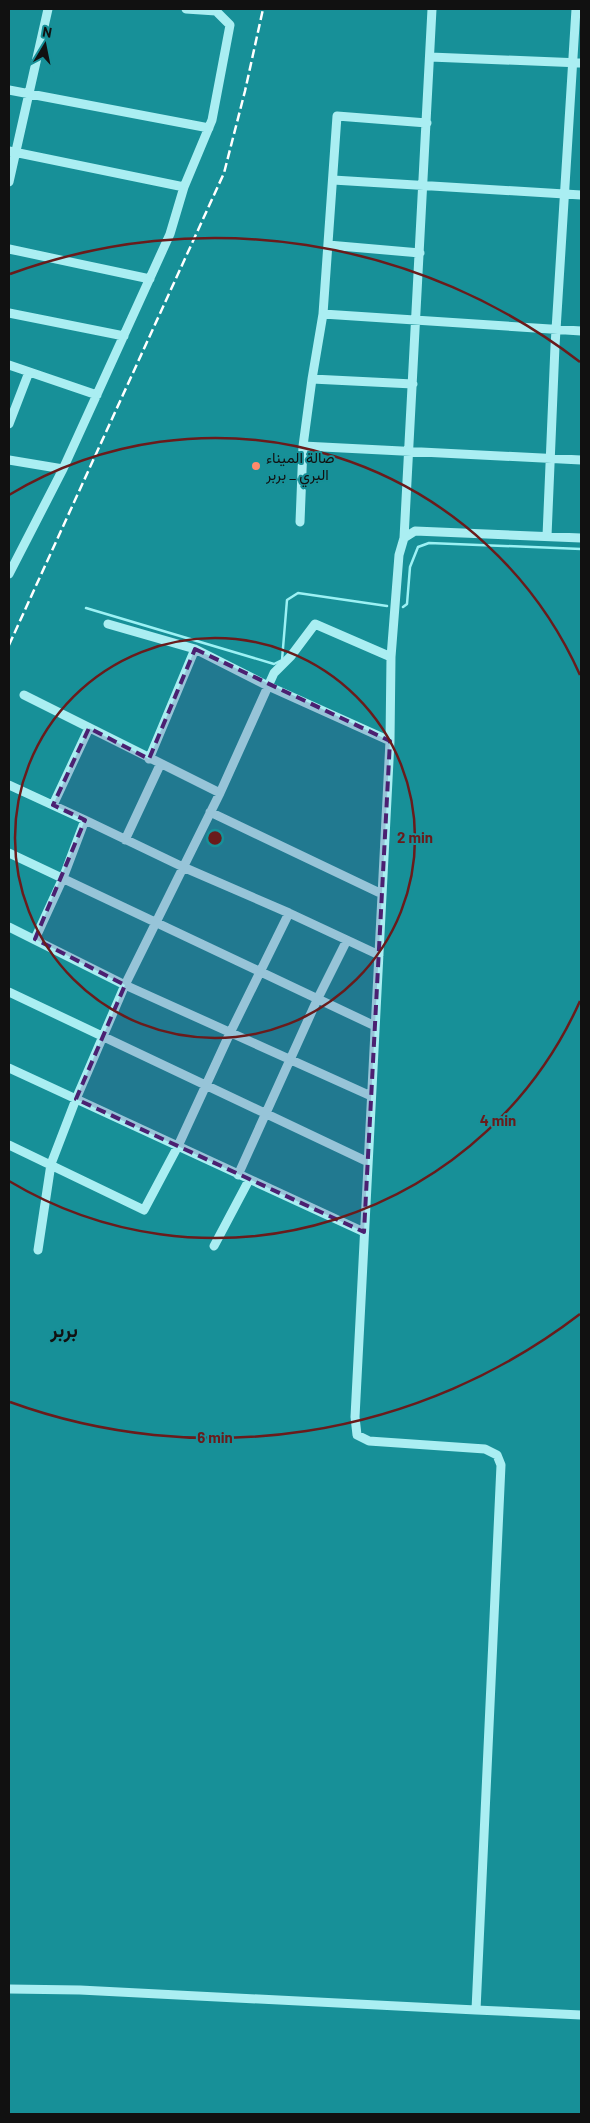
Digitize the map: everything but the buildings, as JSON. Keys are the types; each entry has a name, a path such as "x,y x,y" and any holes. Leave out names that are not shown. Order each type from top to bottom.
{"street":[{"path":"9,182 12,152 30,94 48,9"},
{"path":"9,574 11,562 64,468 150,279 170,234 184,187 209,128 230,25 216,11 186,9"},
{"path":"432,9 404,538 399,555 391,657 390,740 355,1417 357,1435 369,1440 485,1449 497,1455 501,1465 476,2010"},
{"path":"547,536 564,194 577,63 576,9"},
{"path":"430,57 577,63"},
{"path":"9,90 209,128"},
{"path":"300,522 304,446 312,379 323,314 337,116 426,123"},
{"path":"12,152 184,187"},
{"path":"333,180 581,195"},
{"path":"328,245 420,253"},
{"path":"9,249 150,279"},
{"path":"9,313 124,336"},
{"path":"323,314 581,331"},
{"path":"9,365 97,395"},
{"path":"9,424 30,372"},
{"path":"312,379 413,384"},
{"path":"304,446 581,460"},
{"path":"9,460 64,468"},
{"path":"404,538 415,532 581,538"},
{"path":"108,624 195,650 268,686 390,740"},
{"path":"38,1250 51,1164 76,1099 125,985 220,793 274,673 291,656 315,624 391,657"},
{"path":"150,759 195,650"},
{"path":"24,695 160,765 220,793"},
{"path":"53,805 89,728"},
{"path":"125,840 160,765"},
{"path":"9,785 183,868 289,913 379,955"},
{"path":"210,812 382,894"},
{"path":"35,939 63,878 85,820"},
{"path":"9,853 375,1026"},
{"path":"9,1145 144,1210 178,1146 230,1033 289,913"},
{"path":"9,927 125,985 371,1096"},
{"path":"238,1175 317,1000 347,940"},
{"path":"9,992 267,1112 368,1162"},
{"path":"9,1068 364,1232"},
{"path":"214,1246 249,1180"},
{"path":"9,1990 80,1990 581,2014"}],"highlighted area":[{"path":"195,649 390,741 364,1232 76,1099 125,985 35,939 85,820 53,805 89,728 149,759"}],"waterway":[{"path":"403,607 407,604 410,567 418,547 429,543 581,549"},
{"path":"86,608 274,664 282,660 287,600 298,593 387,606"}],"railway":[{"path":"9,645 224,173 263,9"}],"place":[{"name":"صالة الميناء البري _ بربر","path":"256,466"}],"district":[{"name":"بربر","path":"64,1329"}]}
